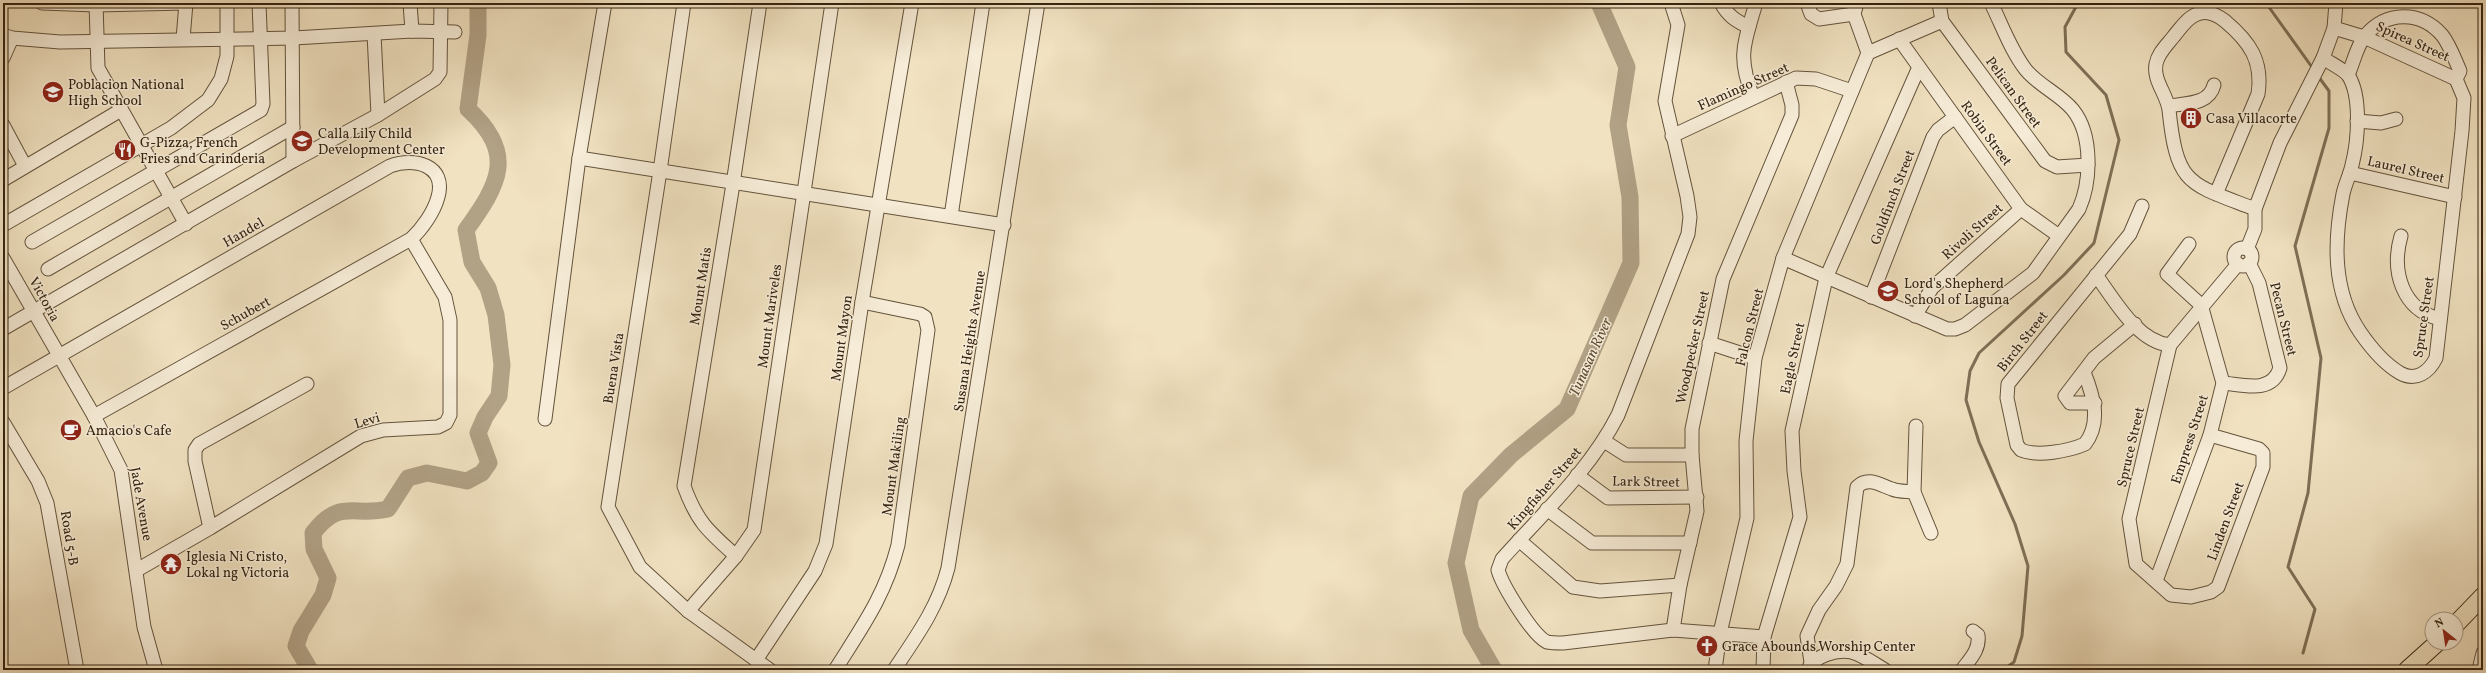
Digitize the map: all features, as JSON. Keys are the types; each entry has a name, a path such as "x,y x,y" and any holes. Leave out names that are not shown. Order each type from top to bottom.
{"main road":[{"path":"2464,616 2483,596"},
{"path":"2407,670 2428,651"}],"street":[{"path":"42,3 186,3 183,39"},
{"path":"3,225 141,146 188,117 208,100 221,80 224,70 228,38 227,3"},
{"path":"32,242 261,110 263,104 259,3"},
{"path":"292,3 294,38 293,161"},
{"path":"410,3 412,31"},
{"path":"3,329 293,161 378,114 438,76 441,33 441,3"},
{"path":"545,419 580,158 605,3"},
{"name":"Buena Vista","path":"684,3 660,171 608,507 640,567 688,611 770,670"},
{"name":"Mount Matis","path":"736,556 706,528 693,511 684,486 733,184 760,3"},
{"name":"Mount Mariveles","path":"688,611 736,556 752,534 756,521 832,3"},
{"name":"Mount Mayon","path":"756,660 814,571 826,544 877,206 912,3"},
{"path":"951,216 983,3"},
{"name":"Susana Heights Avenue","path":"894,670 931,615 942,592 948,568 1004,225 1038,3"},
{"name":"Kingfisher Street","path":"1671,3 1678,25 1665,101 1687,196 1690,217 1688,234 1618,415 1604,441 1578,475 1499,564 1500,577 1536,633 1547,642 1563,643 1673,630 1764,637"},
{"path":"1721,3 1726,13 1736,22 1749,27"},
{"path":"1753,98 1743,66 1749,27 1756,3"},
{"path":"1807,3 1811,14 1819,19 1856,8 1868,53 1942,21"},
{"name":"Pelican Street","path":"1938,3 1942,21 2045,161 2057,167 2088,165"},
{"path":"2243,263 2234,257 2236,250 2247,249 2255,229 2255,209 2280,143 2312,82 2334,28 2336,3"},
{"path":"96,4 98,68 154,171 186,224"},
{"path":"1783,258 1826,278 1947,329 1955,329 1975,318 2033,273 2079,209 2084,198 2089,175 2088,165 2083,134 2072,110 2026,70 1996,5"},
{"path":"2216,194 2258,94 2260,82 2252,51 2247,41 2218,16 2202,12 2189,18 2160,54 2156,74 2169,106 2173,148 2178,162 2193,182 2216,194 2255,209"},
{"name":"Spruce Street","path":"2348,75 2355,96 2357,130 2350,173 2344,193 2338,227 2337,260 2342,295 2354,323 2382,359 2406,376 2419,376 2431,368 2436,358 2456,197 2464,98 2456,78 2460,71 2442,35 2422,19 2393,16 2380,23 2364,37"},
{"name":"Spirea Street","path":"2334,28 2364,37 2456,78"},
{"path":"3,58 7,37 60,42 97,40 294,38 412,31 441,33 455,32"},
{"path":"374,34 378,114"},
{"path":"2321,62 2348,75 2364,37"},
{"name":"Robin Street","path":"1899,39 2021,209 2059,236"},
{"name":"Falcon Street","path":"1716,670 1720,633 1747,518 1746,441 1755,358 1783,258 1868,53"},
{"name":"Eagle Street","path":"1763,670 1764,637 1800,517 1794,472 1792,431 1826,278 1918,67"},
{"name":"Flamingo Street","path":"1672,136 1786,82 1806,77 1852,91"},
{"name":"Woodpecker Street","path":"1673,630 1680,585 1696,525 1697,497 1692,455 1692,429 1709,343 1724,274 1791,118 1792,105 1786,82"},
{"path":"2169,106 2205,99 2212,94 2214,85"},
{"path":"3,180 121,110"},
{"name":"Goldfinch Street","path":"1871,297 1933,137 1938,130 1955,117"},
{"path":"2357,121 2381,123 2396,119"},
{"path":"3,125 25,166"},
{"path":"48,269 293,127"},
{"path":"580,158 733,184 1004,225"},
{"name":"Handel","path":"3,388 385,169 407,161 425,164 432,169 438,176 440,187 438,198 421,229 411,239"},
{"name":"Laurel Street","path":"2350,173 2456,197"},
{"name":"Birch Street","path":"2084,372 2095,403 2092,430 2085,444 2068,449 2027,452 2018,445 2006,390 2008,384 2050,330 2130,234 2142,206"},
{"name":"Rivoli Street","path":"1914,316 1932,288 2021,209"},
{"path":"2401,236 2396,263 2405,294 2421,312 2440,319"},
{"name":"Schubert","path":"94,416 411,239"},
{"name":"Levi","path":"137,570 210,528 361,436 383,430 438,427 446,423 450,415 450,320 445,297 411,239"},
{"path":"2189,244 2167,274 2201,305"},
{"name":"Victoria","path":"3,258 59,357"},
{"name":"Spruce Street","path":"2156,581 2135,560 2129,519 2170,345 2201,305 2243,263"},
{"name":"Pecan Street","path":"2223,383 2257,387 2266,385 2277,376 2280,368 2259,283 2243,263"},
{"path":"2096,275 2135,324 2149,339 2170,345"},
{"name":"Mount Makiling","path":"835,670 881,598 894,562 898,546 928,330 926,317 920,314 862,302"},
{"name":"Empress Street","path":"2156,581 2210,435 2223,383 2213,340 2201,305"},
{"path":"2095,403 2077,404 2066,400 2067,391 2094,358 2135,324"},
{"path":"1709,343 1755,358"},
{"name":"Jade Avenue","path":"59,357 94,416 121,470 137,570 144,627 156,670"},
{"path":"210,528 195,461 195,450 199,444 307,384"},
{"name":"Road 5-B","path":"3,422 38,481 48,502 77,670"},
{"path":"1916,426 1914,492 1931,532"},
{"name":"Linden Street","path":"2156,581 2171,595 2190,598 2211,592 2218,587 2222,578 2264,460 2262,453 2254,446 2210,435"},
{"path":"1604,441 1626,455 1692,455"},
{"name":"Lark Street","path":"1578,475 1608,498 1697,497"},
{"path":"1810,666 1807,636 1819,610 1836,586 1846,564 1856,487 1862,482 1870,482 1880,483 1892,489 1914,492"},
{"path":"1547,509 1592,543 1690,543"},
{"path":"1519,540 1573,587 1600,590 1680,585"},
{"path":"1962,670 1976,651 1979,641 1978,635 1973,631"},
{"path":"1810,666 1818,657 1851,652 1885,670"},
{"path":"2479,670 2483,653"}],"waterway":[{"path":"310,670 296,646 301,631 323,595 328,578 314,549 313,533 322,522 339,512 376,511 388,509 408,478 427,473 467,481 482,473 489,463 478,433 485,417 499,396 502,365 496,315 488,288 472,262 466,230 487,198 494,183 498,169 498,155 493,140 483,125 468,109 478,35 478,3"},
{"name":"Tunasan River","path":"1494,670 1471,630 1456,563 1471,496 1511,455 1567,409 1631,263 1630,197 1618,125 1627,67 1599,3"},
{"path":"2003,670 2014,662 2022,636 2028,566 2015,524 1979,442 1966,400 1970,371 1979,353 2064,275 2094,243 2119,140 2106,95 2066,52 2065,27 2078,3"},
{"path":"2266,3 2314,70"},
{"path":"2303,653 2315,609 2288,567 2308,493 2321,358 2295,246 2329,128 2329,91 2318,76"}],"place":[{"name":"Poblacion National High School","path":"53,92"},
{"name":"Casa Villacorte","path":"2191,118"},
{"name":"Calla Lily Child Development Center","path":"302,141"},
{"name":"G-Pizza, French Fries and Carinderia","path":"125,150"},
{"name":"Lord's Shepherd School of Laguna","path":"1888,291"},
{"name":"Amacio's Cafe","path":"71,430"},
{"name":"Iglesia Ni Cristo, Lokal ng Victoria","path":"171,564"},
{"name":"Grace Abounds Worship Center","path":"1707,646"}]}
